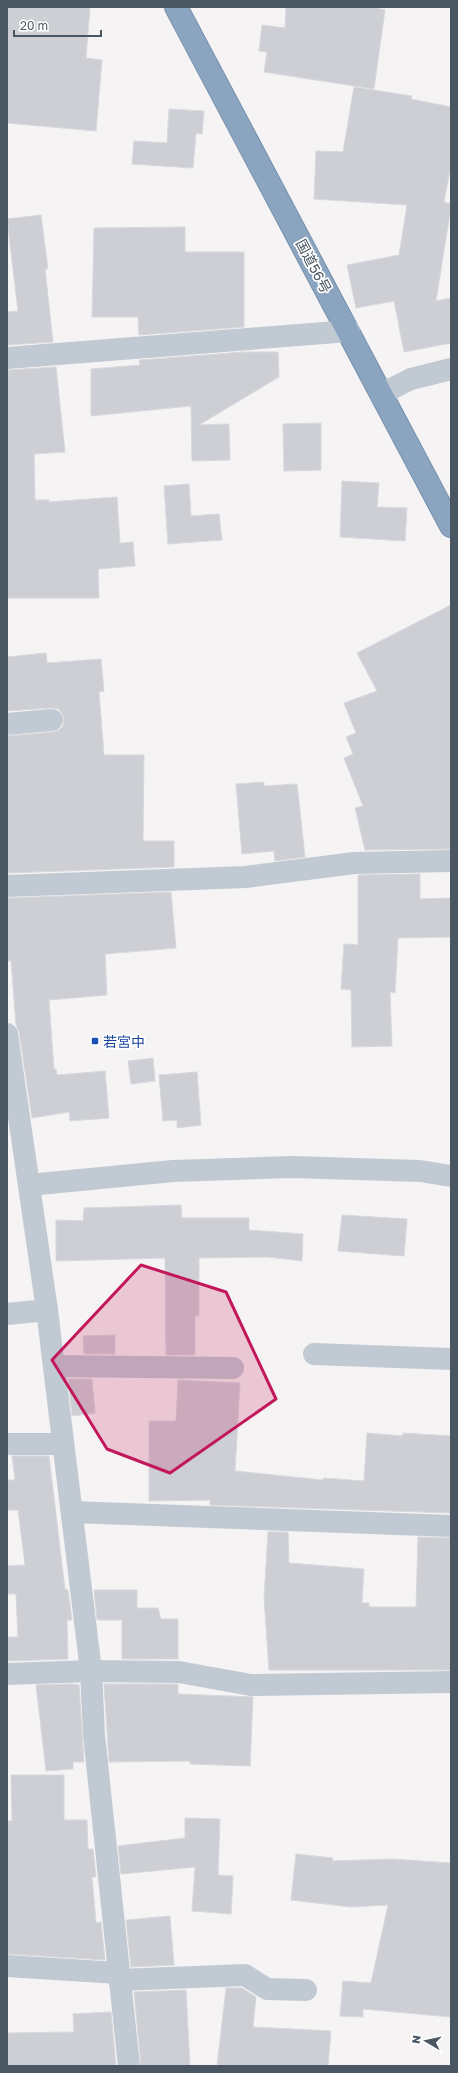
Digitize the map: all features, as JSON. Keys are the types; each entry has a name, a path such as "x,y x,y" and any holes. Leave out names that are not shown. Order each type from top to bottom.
{"highway":[{"name":"国道56号","path":"176,7 451,526"}],"street":[{"path":"7,358 349,331"},
{"path":"381,394 411,379 451,369"},
{"path":"7,724 52,720"},
{"path":"7,886 246,877 354,864 451,861"},
{"path":"7,1034 9,1065 29,1185 47,1310 91,1671 94,1735 129,2066"},
{"path":"29,1185 173,1171 292,1167 420,1171 451,1176"},
{"path":"7,1314 47,1310"},
{"path":"314,1354 451,1359"},
{"path":"54,1366 232,1368"},
{"path":"7,1444 63,1444"},
{"path":"72,1512 451,1526"},
{"path":"7,1674 91,1671 179,1672 251,1685 451,1682"},
{"path":"7,1966 119,1976 245,1975 267,1989 306,1990"}],"highlighted area":[{"path":"141,1265 226,1292 276,1399 170,1473 107,1449 52,1360"}],"building":[{"path":"7,7 90,7 86,58 102,60 96,131 7,123"},
{"path":"286,7 373,7 385,10 374,89 264,72 267,52 259,51 262,25 285,28"},
{"path":"354,87 412,96 411,99 451,107 451,165 444,202 451,204 451,207 436,301 451,298 451,343 404,352 394,301 356,308 347,265 399,255 407,205 314,199 316,151 343,152"},
{"path":"169,109 204,111 202,134 196,133 193,168 132,164 134,141 167,143"},
{"path":"41,215 48,269 45,269 53,342 7,345 7,312 18,311 7,219"},
{"path":"185,227 185,252 244,252 244,327 139,335 138,317 92,317 94,228"},
{"path":"244,352 278,352 279,377 199,425 229,424 230,460 192,461 191,406 91,416 91,369 140,365 139,360"},
{"path":"56,367 65,452 34,454 35,500 49,500 49,502 117,497 120,543 133,542 135,566 98,569 99,598 7,598 7,370"},
{"path":"321,423 321,470 284,471 283,424"},
{"path":"342,481 379,483 377,507 407,508 405,541 340,537"},
{"path":"189,484 191,516 219,514 222,540 168,544 164,486"},
{"path":"451,605 451,849 365,850 355,808 363,806 344,758 353,754 346,737 356,733 344,703 377,691 357,653"},
{"path":"46,653 47,663 101,659 104,691 99,692 104,755 144,755 143,841 174,841 174,867 7,873 7,736 53,732 59,730 63,726 64,719 62,713 58,709 51,708 7,711 7,657"},
{"path":"264,782 264,786 297,784 305,857 275,861 274,851 242,854 236,784"},
{"path":"420,874 420,899 451,898 451,937 398,938 395,993 390,992 392,1046 352,1047 351,990 341,989 344,944 358,945 358,875"},
{"path":"171,892 176,948 105,954 107,995 49,1000 54,1069 56,1069 57,1075 105,1071 109,1118 70,1121 69,1112 32,1118 19,1032 16,1025 11,961 7,961 7,898"},
{"path":"153,1058 155,1081 131,1084 128,1061"},
{"path":"197,1072 201,1125 177,1128 177,1120 163,1121 159,1075"},
{"path":"181,1205 182,1218 249,1218 249,1230 303,1234 302,1261 268,1257 199,1258 199,1316 195,1316 195,1355 166,1355 165,1258 56,1261 56,1220 83,1221 84,1208"},
{"path":"342,1215 407,1219 404,1256 338,1251"},
{"path":"115,1335 115,1354 84,1354 83,1336"},
{"path":"68,1379 92,1379 95,1413 72,1416"},
{"path":"178,1380 240,1383 235,1471 323,1480 324,1478 364,1481 367,1433 403,1436 403,1433 451,1436 451,1513 210,1505 210,1500 149,1501 149,1421 176,1421"},
{"path":"12,1456 49,1456 65,1589 68,1590 72,1620 67,1620 68,1659 7,1661 7,1637 18,1637 16,1594 7,1594 7,1566 25,1565 18,1510 7,1510 7,1480 15,1480"},
{"path":"268,1532 288,1532 289,1563 364,1569 362,1603 369,1603 369,1607 416,1607 418,1537 451,1538 451,1670 269,1670 264,1598"},
{"path":"94,1590 137,1590 137,1608 158,1608 161,1619 178,1619 178,1659 122,1659 122,1620 97,1620"},
{"path":"104,1684 178,1684 178,1694 253,1697 250,1766 190,1764 190,1761 109,1762"},
{"path":"36,1685 79,1685 84,1762 73,1762 73,1769 46,1771"},
{"path":"11,1775 64,1775 64,1820 87,1820 88,1849 93,1849 96,1877 92,1877 96,1923 101,1922 105,1960 7,1954 7,1821 12,1821"},
{"path":"185,1818 220,1819 218,1875 233,1876 231,1914 192,1911 195,1867 121,1874 118,1846 185,1838"},
{"path":"296,1854 333,1858 332,1861 392,1859 451,1863 451,2017 363,2009 363,2017 340,2016 343,1981 371,1983 388,1905 351,1907 291,1900"},
{"path":"170,1916 174,1965 131,1967 126,1920"},
{"path":"226,1988 242,1988 256,1997 253,2027 331,2031 328,2066 217,2066"},
{"path":"186,1990 190,2066 141,2066 134,1992"},
{"path":"111,2012 116,2066 7,2066 7,2033 74,2032 73,2014"}],"place":[{"name":"若宮中","path":"95,1041"}]}
